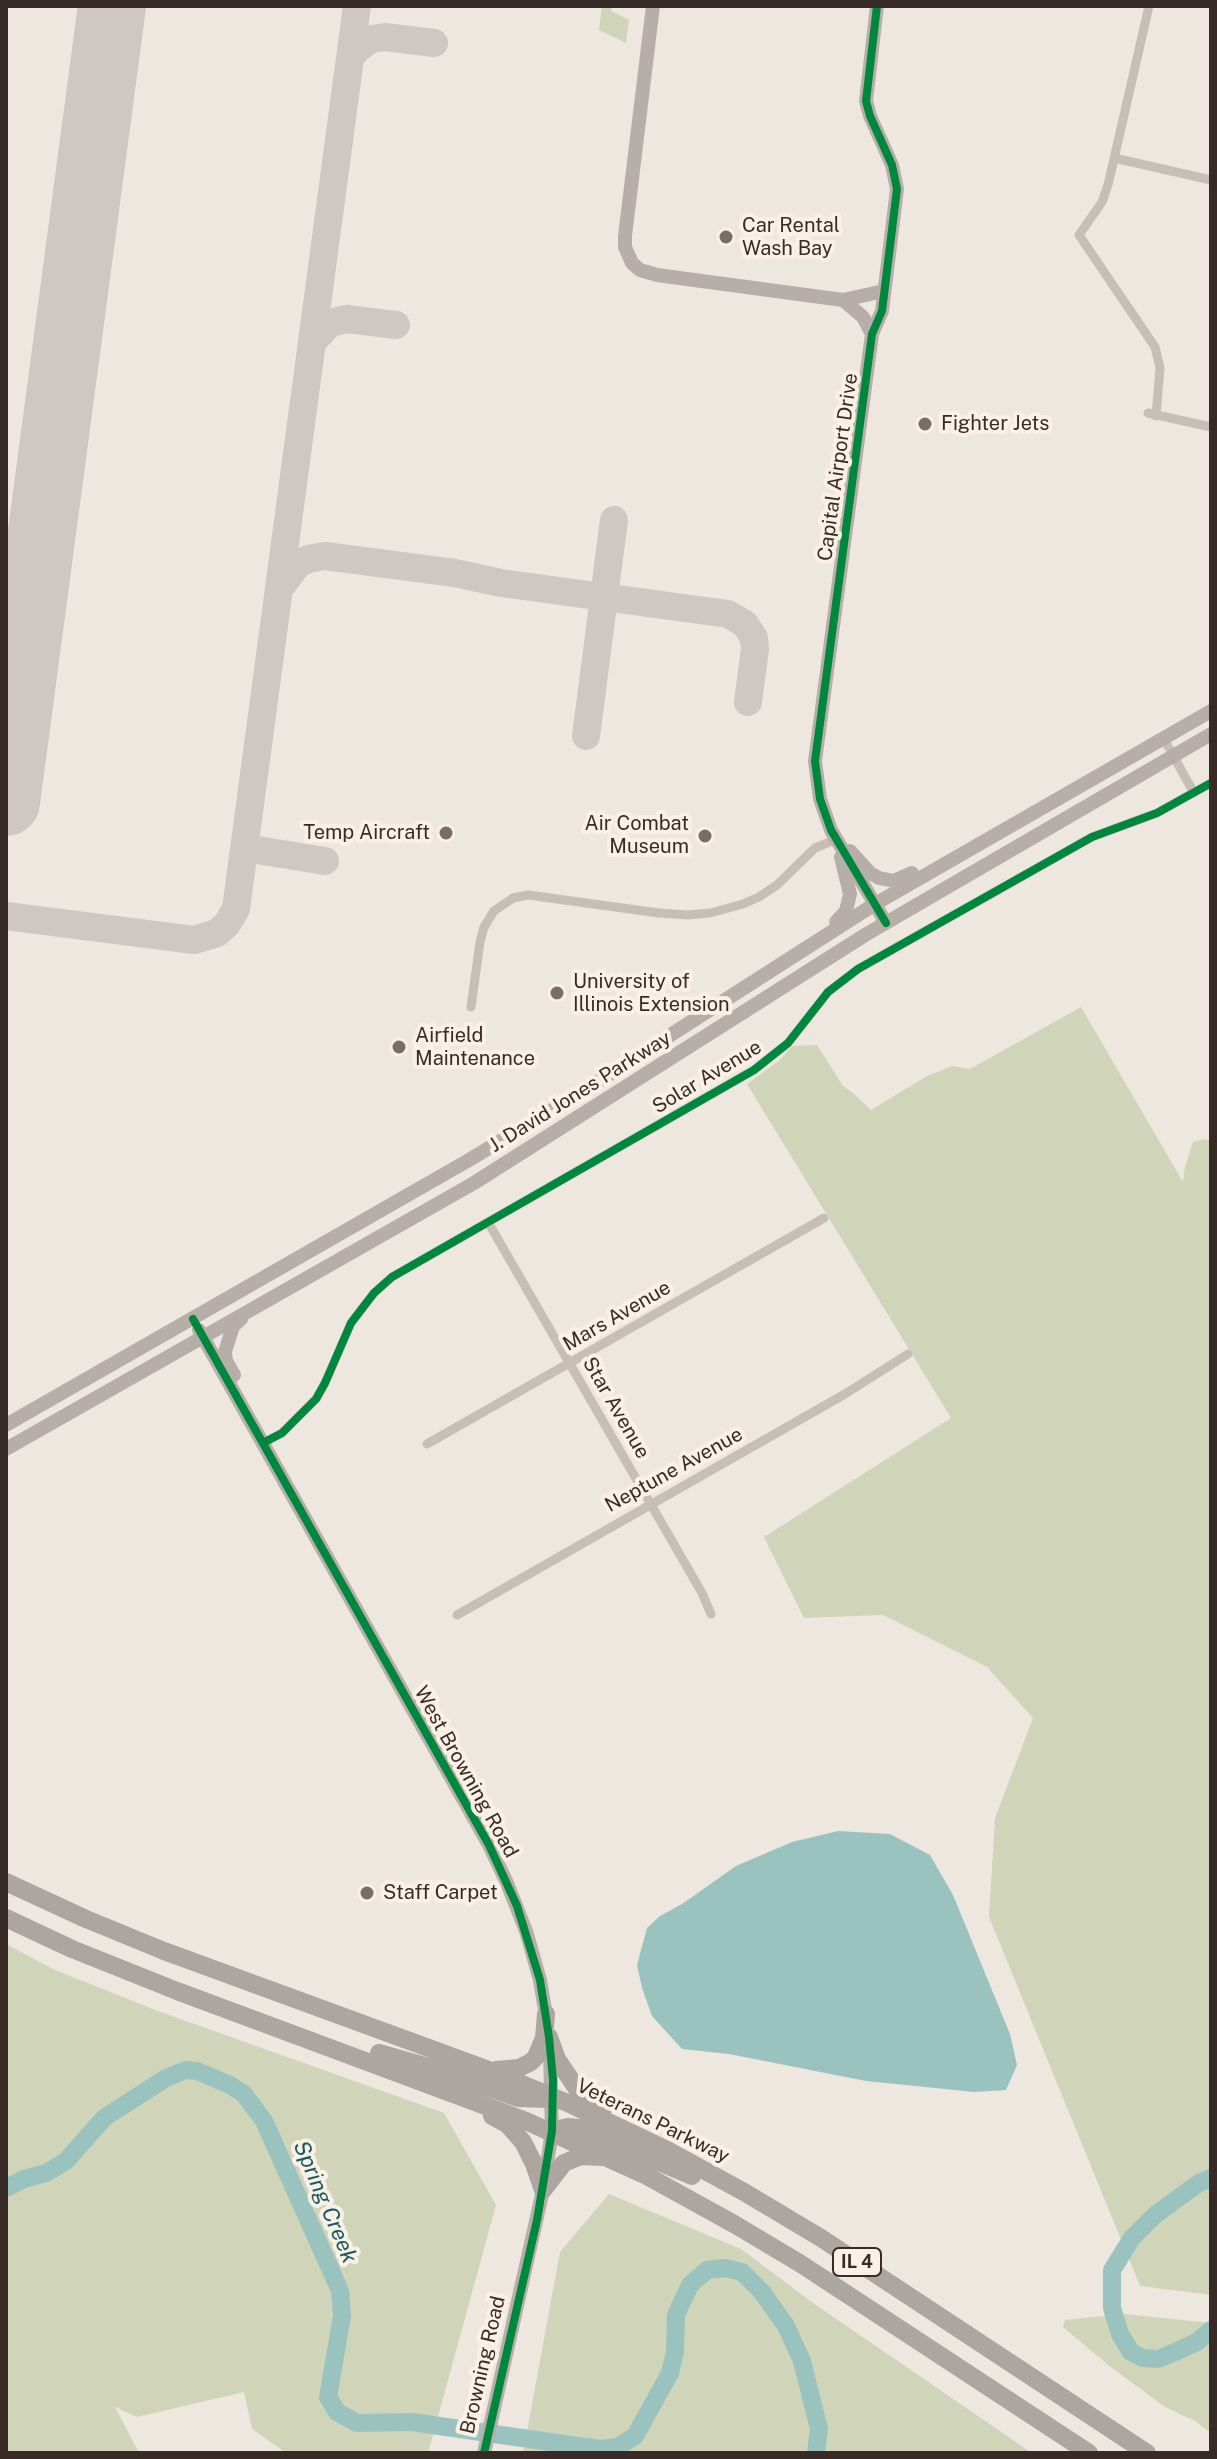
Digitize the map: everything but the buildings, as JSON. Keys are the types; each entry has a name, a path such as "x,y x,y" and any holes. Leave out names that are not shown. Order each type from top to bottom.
{"highway":[{"name":"Veterans Parkway","path":"6,1882 164,1951 486,2069 644,2139 744,2192 821,2238 1147,2453"},
{"name":"IL 4","path":"6,1918 72,1949 177,1991 406,2074 552,2131 606,2157 688,2198 801,2264 1089,2453"},
{"path":"486,2069 513,2069 531,2062 540,2050 546,2014"},
{"path":"549,2037 557,2059 587,2100 682,2149 696,2166"},
{"path":"311,2040 374,2051 518,2098 545,2100 552,2097"},
{"path":"406,2074 420,2088 507,2124 528,2151 543,2190"},
{"path":"552,2131 579,2128 662,2162 821,2238"},
{"path":"543,2190 554,2173 571,2159 606,2157"}],"main road":[{"path":"653,6 625,236 625,247 632,263 640,270 657,275 843,300 884,291"},
{"name":"Capital Airport Drive","path":"877,6 866,101 892,165 897,189 882,311 872,334 815,761 820,799 838,842 886,923"},
{"path":"843,300 863,317 872,334"},
{"name":"J. David Jones Parkway","path":"6,1425 469,1160 580,1093 875,904 1211,711"},
{"name":"J. David Jones Parkway","path":"6,1449 487,1175 785,984 1211,734"},
{"path":"838,842 850,850 870,873 894,881 987,829 1020,820"},
{"path":"823,937 846,911 849,901 849,885 838,842"},
{"path":"247,1313 233,1326 225,1352 254,1428"},
{"name":"West Browning Road","path":"193,1319 500,1867 526,1931 540,1980 549,2037 552,2131 543,2190 521,2286"},
{"name":"Browning Road","path":"484,2453 521,2286"}],"street":[{"path":"1149,6 1102,202 1079,235 1155,347 1160,368 1152,414 1211,427"},
{"path":"1114,158 1211,180"},
{"path":"1164,739 1194,793"},
{"name":"Solar Avenue","path":"263,1443 282,1433 316,1399 351,1323 374,1293 392,1277 754,1070 788,1043 828,992 858,969 1107,829 1157,813 1211,783"},
{"path":"471,1007 484,927 494,911 513,898 528,895 659,913 710,913 759,897 777,885 815,848 838,842"},
{"name":"Mars Avenue","path":"427,1444 824,1218"},
{"name":"Star Avenue","path":"488,1222 711,1614"},
{"name":"Neptune Avenue","path":"457,1615 845,1394 908,1354"}],"green space":[{"path":"602,6 612,6 611,11 629,20 626,43 599,30"},
{"path":"1081,1007 1183,1182 1193,1142 1211,1141 1211,2295 1140,2286 989,1917 995,1818 1033,1718 987,1667 883,1615 804,1618 764,1537 951,1418 747,1084 780,1060 792,1046 817,1045 843,1086 871,1110 927,1076 952,1066 970,1069"},
{"path":"6,1944 55,1970 158,2011 444,2113 496,2205 428,2453 286,2453 252,2429 244,2392 137,2417 115,2407 139,2453 6,2453"},
{"path":"609,2194 741,2249 813,2303 1032,2453 523,2453 560,2252"},
{"path":"1124,2314 1211,2323 1211,2433 1195,2421 1165,2407 1063,2327 1065,2320"}],"water":[{"path":"838,1831 890,1834 930,1855 953,1895 1010,2034 1017,2065 1006,2090 974,2092 866,2081 729,2054 682,2049 652,2016 637,1965 647,1928 660,1916 736,1866 792,1842"}],"waterway":[{"name":"Spring Creek","path":"6,2188 46,2173 66,2161 104,2118 166,2078 186,2070 197,2071 244,2094 264,2121 340,2291 342,2316 328,2397 337,2412 357,2423 412,2422 584,2447 618,2447 635,2436 670,2373 675,2352 676,2315 690,2285 707,2270 725,2268 742,2272 762,2292 786,2326 802,2361 819,2429 816,2453"},
{"name":"Spring Creek","path":"1211,2178 1199,2183 1155,2215 1132,2238 1112,2270 1112,2308 1120,2334 1131,2352 1143,2358 1158,2359 1197,2342 1211,2330"}],"taxiway":[{"path":"6,916 194,940 217,933 236,909 357,6"},
{"path":"350,59 371,39 385,37 434,43"},
{"path":"312,342 330,323 347,319 396,325"},
{"path":"586,736 614,520"},
{"path":"280,588 297,565 325,556 728,614 745,624 754,638 748,702"},
{"path":"245,848 325,861"}],"runway":[{"path":"6,802 112,6"}],"cycle path":[{"path":"877,6 866,101 892,165 897,189 882,311 872,334 815,761 820,799 831,830 886,923"},
{"path":"263,1443 282,1433 316,1399 351,1323 374,1293 392,1277 754,1070 788,1043 828,992 858,969 1092,837 1157,813 1211,783"},
{"path":"193,1319 489,1845 517,1906 540,1980 553,2080 552,2131 537,2220 484,2453"}],"place":[{"name":"Car Rental Wash Bay","path":"726,237"},
{"name":"Fighter Jets","path":"925,424"},
{"name":"Temp Aircraft","path":"446,833"},
{"name":"Air Combat Museum","path":"705,836"},
{"name":"University of Illinois Extension","path":"557,993"},
{"name":"Airfield Maintenance","path":"399,1047"},
{"name":"Staff Carpet","path":"367,1893"}]}
